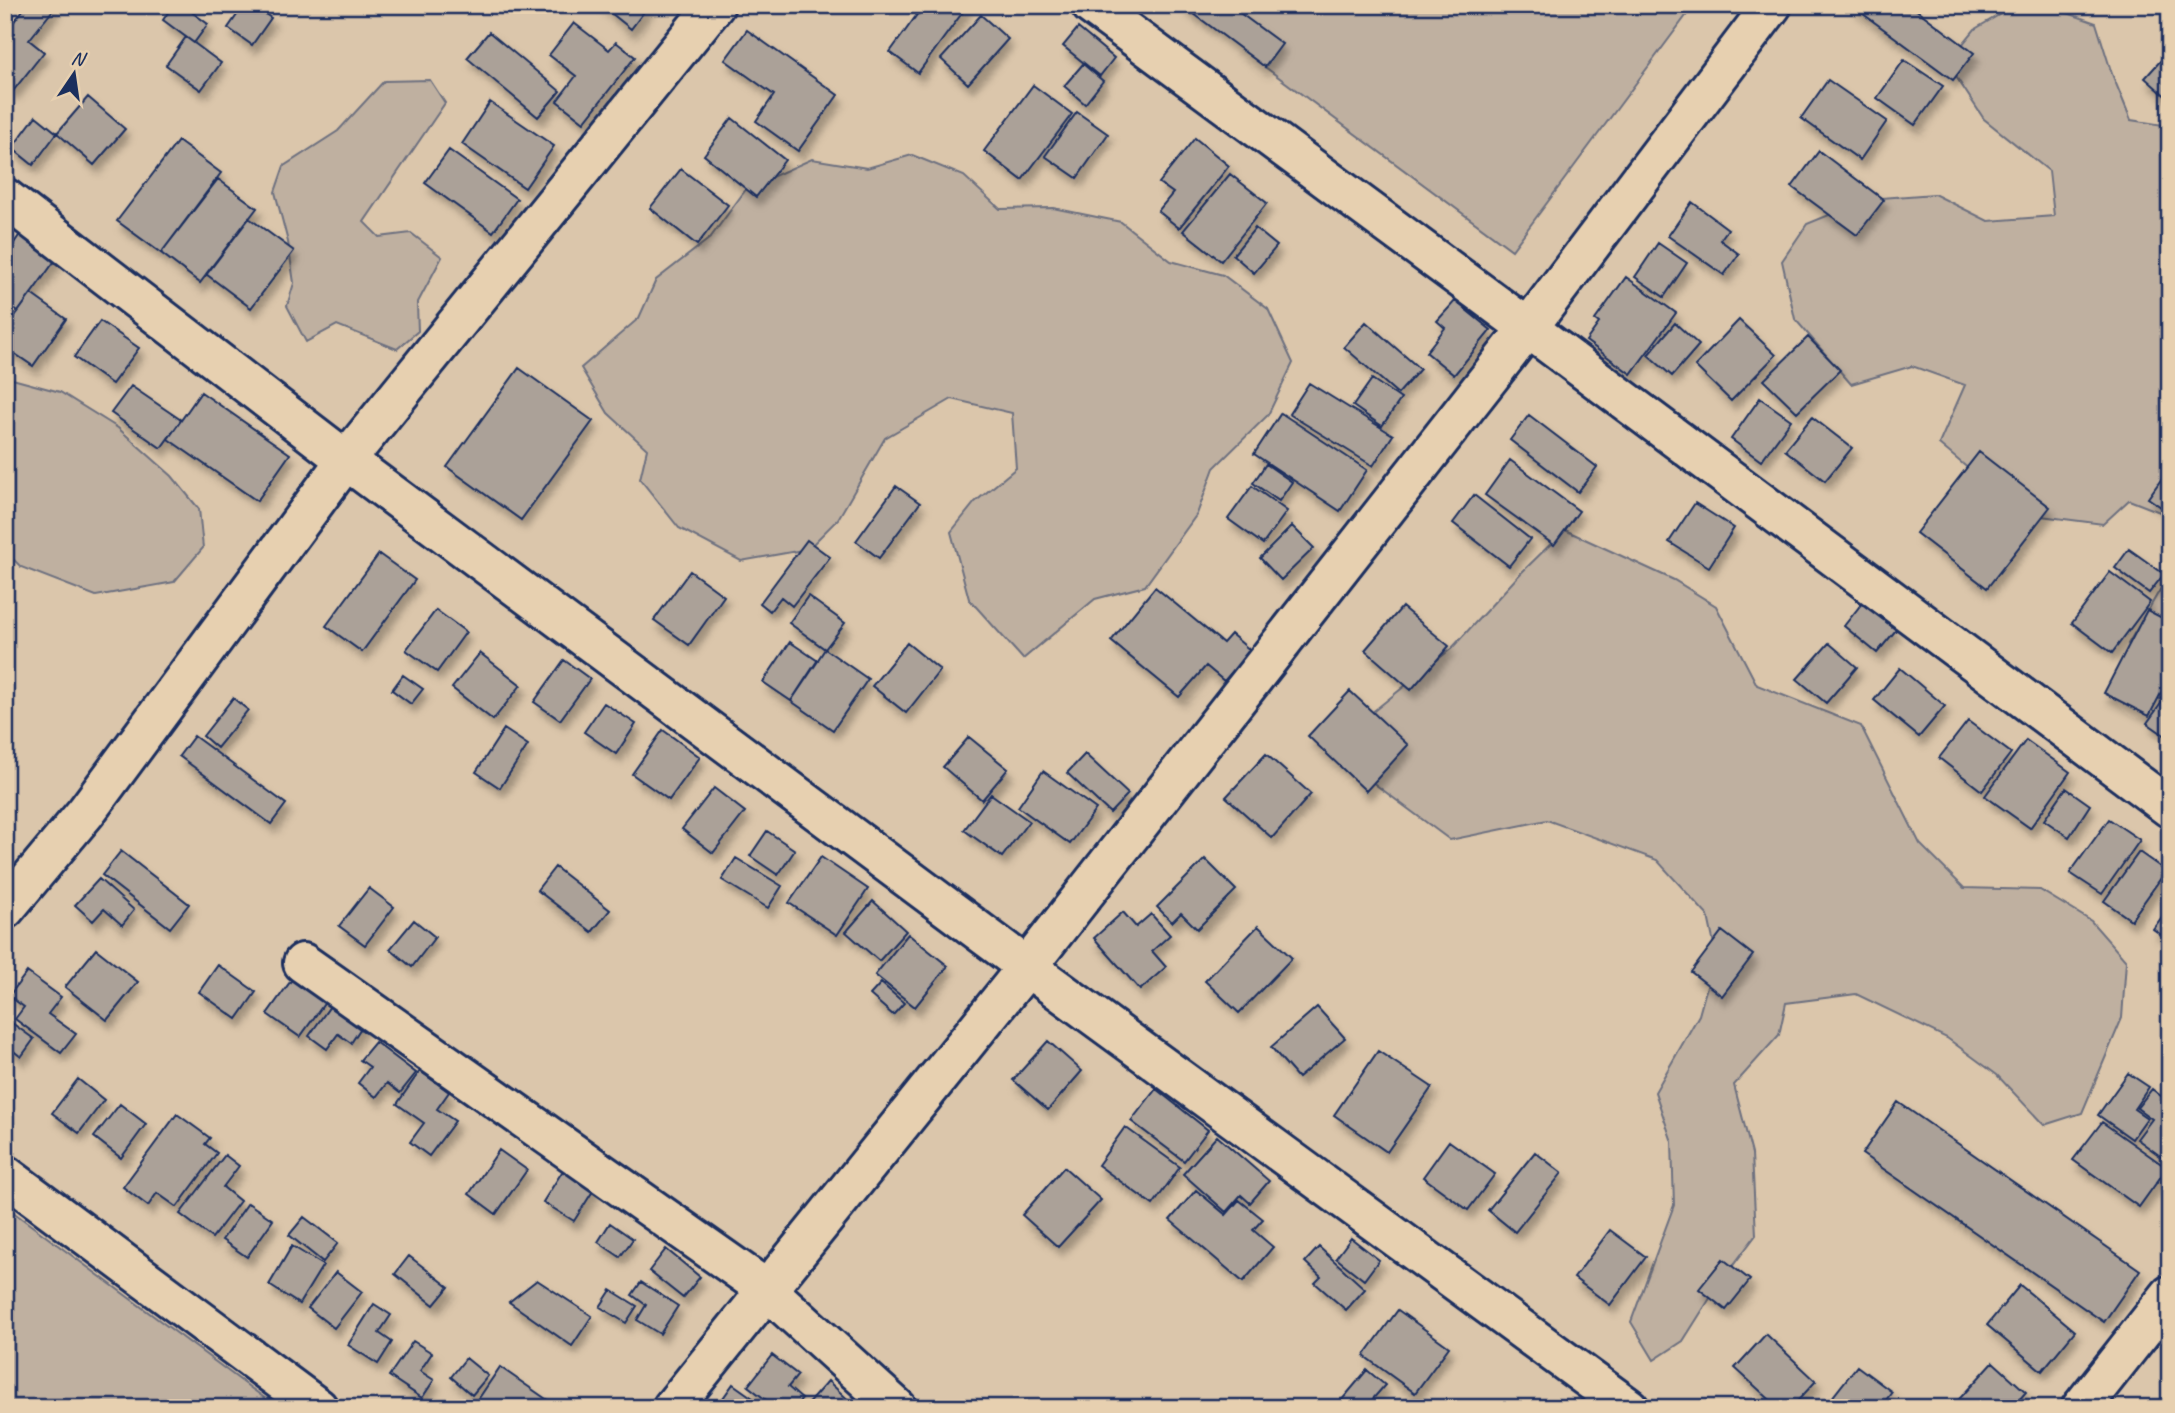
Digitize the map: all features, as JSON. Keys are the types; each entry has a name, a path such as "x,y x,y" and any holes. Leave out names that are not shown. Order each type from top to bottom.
{"street":[{"path":"5,909 86,812 346,460 715,5"},
{"path":"1091,5 2170,808"},
{"path":"673,1408 1027,967 1528,328 1772,5"},
{"path":"5,198 346,460 1027,967 1629,1408"},
{"path":"303,963 766,1289 897,1408"},
{"path":"5,1175 318,1408"},
{"path":"2081,1408 2170,1295"}],"shaded area":[{"path":"1229,5 1694,5 1512,250 1265,67"},
{"path":"2016,5 2045,5 2096,23 2112,74 2131,120 2170,126 2170,516 2129,500 2103,524 2033,515 1983,481 1939,444 1965,385 1912,366 1851,384 1795,319 1782,261 1807,224 1868,199 1934,194 1988,221 2054,216 2049,171 1984,119 1947,63 1975,29"},
{"path":"430,80 445,103 364,222 379,237 411,233 442,257 417,304 418,331 397,349 337,325 306,342 287,306 294,283 288,242 275,192 284,166 338,131 384,81"},
{"path":"912,155 964,176 1000,209 1053,208 1121,222 1171,261 1223,275 1268,309 1293,363 1268,415 1214,468 1197,514 1145,586 1095,599 1023,659 969,599 951,532 975,502 1016,468 1012,413 952,399 885,438 838,519 808,549 741,561 679,528 640,479 647,449 608,413 581,368 639,318 656,280 710,238 747,188 812,159 867,168"},
{"path":"5,377 60,392 118,428 172,476 199,509 203,548 174,582 96,596 21,567 5,551"},
{"path":"1565,530 1674,580 1716,606 1757,685 1861,726 1920,844 1964,888 2040,890 2091,921 2126,961 2122,1018 2082,1113 2044,1125 1997,1075 1947,1038 1856,994 1786,1003 1779,1035 1734,1085 1752,1154 1756,1235 1719,1284 1683,1341 1654,1360 1631,1322 1674,1205 1672,1142 1655,1092 1699,1015 1716,954 1708,916 1657,860 1547,820 1450,840 1364,776 1370,714 1452,648"},
{"path":"2170,573 2170,667 2163,667 2128,644"},
{"path":"5,1206 278,1408 5,1408"}],"building":[{"path":"27,5 57,5 29,40 44,52 13,91 5,85 5,33"},
{"path":"173,5 182,5 208,24 194,43 163,20"},
{"path":"244,5 252,5 271,18 252,45 228,28"},
{"path":"601,5 649,5 631,29"},
{"path":"924,5 968,5 918,73 890,52"},
{"path":"1182,5 1229,5 1282,44 1265,67"},
{"path":"1851,5 1910,5 1974,53 1953,80"},
{"path":"981,15 1008,39 968,84 941,59"},
{"path":"574,23 609,50 616,42 635,57 584,122 557,101 576,76 549,55"},
{"path":"1078,28 1114,58 1100,76 1063,46"},
{"path":"747,30 838,95 798,151 756,121 774,95 725,60"},
{"path":"489,32 560,91 538,117 467,58"},
{"path":"186,37 221,63 201,90 166,65"},
{"path":"2170,50 2170,100 2145,78"},
{"path":"1904,60 1943,86 1915,125 1877,98"},
{"path":"1083,64 1103,81 1085,104 1064,86"},
{"path":"1828,80 1887,121 1860,160 1801,118"},
{"path":"1033,85 1072,114 1022,180 984,151"},
{"path":"88,97 125,129 94,165 57,133"},
{"path":"490,102 554,146 525,188 462,144"},
{"path":"1077,112 1108,134 1077,178 1045,156"},
{"path":"36,116 57,133 33,165 12,148"},
{"path":"732,118 785,160 756,197 704,155"},
{"path":"1195,138 1229,166 1179,228 1158,211 1173,193 1159,183"},
{"path":"178,141 221,173 161,253 117,221"},
{"path":"449,150 517,199 493,232 425,183"},
{"path":"1819,151 1884,200 1857,235 1792,187"},
{"path":"681,169 728,205 697,245 650,208"},
{"path":"1230,174 1267,203 1221,261 1183,231"},
{"path":"218,179 257,208 200,283 161,253"},
{"path":"1692,202 1728,229 1720,240 1739,254 1724,275 1668,236"},
{"path":"249,218 294,251 251,308 206,274"},
{"path":"1255,228 1277,246 1254,273 1233,255"},
{"path":"23,230 59,255 18,312 5,303 5,256"},
{"path":"1658,243 1687,263 1664,297 1635,277"},
{"path":"1626,277 1676,313 1631,374 1586,341 1599,323 1595,320"},
{"path":"31,294 66,319 33,366 5,347 5,330"},
{"path":"1455,301 1491,330 1454,375 1426,352 1445,328 1437,321"},
{"path":"1739,320 1776,355 1731,401 1695,366"},
{"path":"100,321 139,348 112,384 74,357"},
{"path":"1366,322 1420,369 1398,394 1344,347"},
{"path":"1675,323 1699,345 1672,376 1648,355"},
{"path":"1808,337 1840,370 1797,412 1764,380"},
{"path":"519,368 593,421 521,520 447,467"},
{"path":"1372,379 1401,399 1382,426 1353,406"},
{"path":"1309,383 1393,435 1373,466 1289,414"},
{"path":"131,386 181,420 161,448 111,413"},
{"path":"201,392 290,454 257,501 168,439"},
{"path":"1760,398 1791,420 1761,461 1731,439"},
{"path":"1281,413 1367,470 1340,511 1254,454"},
{"path":"1529,415 1597,467 1578,492 1510,440"},
{"path":"1812,417 1852,448 1825,481 1785,450"},
{"path":"1979,452 2050,507 1987,588 1916,533"},
{"path":"1510,460 1579,511 1554,545 1485,495"},
{"path":"1266,464 1292,482 1279,501 1253,483"},
{"path":"2170,467 2170,513 2148,498"},
{"path":"896,486 920,503 879,558 856,541"},
{"path":"1252,486 1287,511 1263,544 1228,519"},
{"path":"1474,495 1530,539 1509,566 1453,523"},
{"path":"1695,503 1734,528 1709,567 1669,542"},
{"path":"1292,526 1314,548 1281,580 1260,558"},
{"path":"807,540 830,557 792,606 781,597 770,611 760,603"},
{"path":"2129,549 2164,574 2149,593 2115,568"},
{"path":"379,554 415,580 362,652 326,626"},
{"path":"690,571 724,596 689,645 654,620"},
{"path":"2110,572 2150,602 2112,653 2072,623"},
{"path":"1155,587 1223,643 1231,634 1251,651 1224,681 1206,666 1179,697 1111,641"},
{"path":"808,596 845,623 825,649 789,623"},
{"path":"1863,602 1896,630 1877,653 1844,626"},
{"path":"1402,607 1449,646 1411,690 1365,650"},
{"path":"436,610 466,632 437,672 406,650"},
{"path":"2147,610 2170,622 2170,676 2149,716 2104,693"},
{"path":"790,642 818,661 791,701 763,682"},
{"path":"907,643 940,670 906,713 872,686"},
{"path":"1829,643 1857,667 1826,703 1797,679"},
{"path":"825,649 868,679 833,730 791,701"},
{"path":"480,653 521,685 493,720 452,688"},
{"path":"564,660 590,679 560,720 534,702"},
{"path":"1900,668 1945,706 1919,737 1874,700"},
{"path":"403,675 423,689 411,704 392,690"},
{"path":"1350,691 1408,745 1366,791 1308,736"},
{"path":"2170,691 2170,739 2147,723"},
{"path":"233,698 248,710 217,748 203,736"},
{"path":"604,703 636,724 616,754 584,732"},
{"path":"1968,721 2011,753 1982,791 1939,758"},
{"path":"504,729 528,745 500,788 476,772"},
{"path":"663,730 700,757 669,800 632,774"},
{"path":"194,736 286,804 271,824 179,756"},
{"path":"969,737 1008,769 982,800 943,767"},
{"path":"2026,740 2070,772 2030,828 1985,796"},
{"path":"1085,754 1128,794 1110,813 1067,773"},
{"path":"1266,754 1311,794 1272,838 1226,797"},
{"path":"1043,771 1096,809 1070,844 1018,807"},
{"path":"714,788 745,812 713,853 682,829"},
{"path":"2066,788 2090,805 2069,837 2044,820"},
{"path":"991,794 1029,821 1002,857 964,830"},
{"path":"2109,819 2140,840 2102,894 2070,873"},
{"path":"767,831 795,850 778,875 750,856"},
{"path":"121,851 189,904 170,928 102,875"},
{"path":"2139,852 2166,871 2131,920 2104,901"},
{"path":"821,857 868,889 837,935 789,903"},
{"path":"736,858 782,886 768,908 722,880"},
{"path":"1205,859 1236,890 1197,929 1181,913 1172,922 1157,907"},
{"path":"555,867 610,910 592,932 537,890"},
{"path":"99,879 134,910 122,925 104,909 93,921 75,905"},
{"path":"369,888 394,907 365,945 339,926"},
{"path":"873,901 906,931 879,961 846,932"},
{"path":"2170,906 2170,941 2153,929"},
{"path":"1123,912 1136,927 1151,914 1170,935 1152,951 1166,967 1140,990 1094,938"},
{"path":"414,920 435,937 412,967 390,949"},
{"path":"1258,926 1292,958 1239,1013 1205,981"},
{"path":"1722,931 1753,955 1722,996 1691,972"},
{"path":"908,934 948,966 915,1007 875,975"},
{"path":"96,949 138,982 107,1020 65,987"},
{"path":"218,965 256,992 237,1019 199,992"},
{"path":"27,972 61,997 48,1014 76,1034 61,1053 15,1019 24,1007 9,996"},
{"path":"293,978 326,1001 300,1037 267,1014"},
{"path":"881,983 904,1003 893,1015 870,995"},
{"path":"335,999 366,1020 351,1043 338,1034 327,1049 309,1036"},
{"path":"1317,1007 1345,1038 1298,1078 1271,1047"},
{"path":"5,1018 34,1039 21,1057 5,1044"},
{"path":"1048,1041 1082,1071 1048,1110 1013,1080"},
{"path":"375,1042 416,1073 400,1093 387,1083 376,1097 358,1083 370,1067 360,1060"},
{"path":"1378,1051 1432,1087 1387,1152 1334,1115"},
{"path":"420,1071 449,1092 437,1109 455,1121 429,1156 410,1142 424,1123 397,1104"},
{"path":"2128,1073 2149,1087 2134,1109 2147,1118 2132,1139 2098,1115"},
{"path":"78,1079 104,1100 79,1133 52,1113"},
{"path":"1156,1089 1208,1130 1184,1161 1131,1121"},
{"path":"2152,1089 2170,1103 2170,1150 2163,1158 2137,1139 2152,1119 2137,1108"},
{"path":"1898,1102 2140,1270 2104,1322 1862,1154"},
{"path":"120,1104 146,1124 121,1158 94,1137"},
{"path":"177,1114 210,1138 205,1144 217,1153 177,1207 157,1193 148,1206 123,1187"},
{"path":"2102,1122 2167,1168 2139,1207 2073,1160"},
{"path":"1125,1127 1180,1167 1153,1205 1098,1165"},
{"path":"1217,1136 1269,1181 1250,1203 1241,1195 1226,1212 1183,1174"},
{"path":"1449,1141 1495,1174 1468,1210 1423,1177"},
{"path":"499,1150 527,1170 496,1214 469,1194"},
{"path":"1535,1152 1562,1173 1515,1232 1488,1210"},
{"path":"225,1155 239,1166 223,1187 240,1201 212,1238 180,1214"},
{"path":"567,1164 598,1183 574,1221 543,1202"},
{"path":"1064,1167 1101,1200 1058,1247 1022,1215"},
{"path":"1196,1190 1226,1215 1239,1200 1263,1219 1253,1230 1273,1247 1243,1282 1170,1220"},
{"path":"248,1203 273,1220 247,1257 222,1240"},
{"path":"304,1217 338,1243 323,1262 289,1235"},
{"path":"610,1223 633,1239 620,1257 598,1242"},
{"path":"1610,1230 1646,1257 1610,1305 1574,1278"},
{"path":"1351,1238 1379,1260 1364,1280 1336,1258"},
{"path":"292,1246 323,1265 299,1304 269,1285"},
{"path":"1319,1247 1365,1289 1346,1310 1315,1283 1321,1277 1305,1262"},
{"path":"666,1249 700,1277 683,1298 649,1271"},
{"path":"409,1256 449,1287 434,1305 395,1274"},
{"path":"1723,1259 1750,1280 1726,1310 1699,1289"},
{"path":"336,1272 362,1292 334,1328 308,1308"},
{"path":"537,1280 592,1316 572,1346 509,1302"},
{"path":"641,1282 678,1306 660,1334 637,1320 646,1305 632,1295"},
{"path":"2020,1285 2075,1331 2042,1371 1987,1325"},
{"path":"611,1290 637,1306 626,1323 600,1307"},
{"path":"374,1304 391,1315 379,1333 392,1342 378,1364 348,1345"},
{"path":"1398,1310 1449,1347 1415,1393 1364,1356"},
{"path":"1766,1334 1816,1381 1791,1408 1779,1408 1735,1368"},
{"path":"413,1341 432,1353 420,1371 434,1380 422,1398 389,1376"},
{"path":"772,1355 798,1375 788,1387 802,1399 794,1408 774,1406 748,1386"},
{"path":"466,1358 488,1376 472,1395 451,1377"},
{"path":"1993,1362 2026,1392 2012,1408 1951,1408"},
{"path":"1857,1366 1892,1392 1880,1408 1824,1408"},
{"path":"500,1367 559,1408 480,1408 475,1404"},
{"path":"1367,1370 1385,1385 1365,1408 1335,1408"},
{"path":"828,1381 857,1408 804,1408"},
{"path":"733,1384 767,1408 716,1408"}]}
